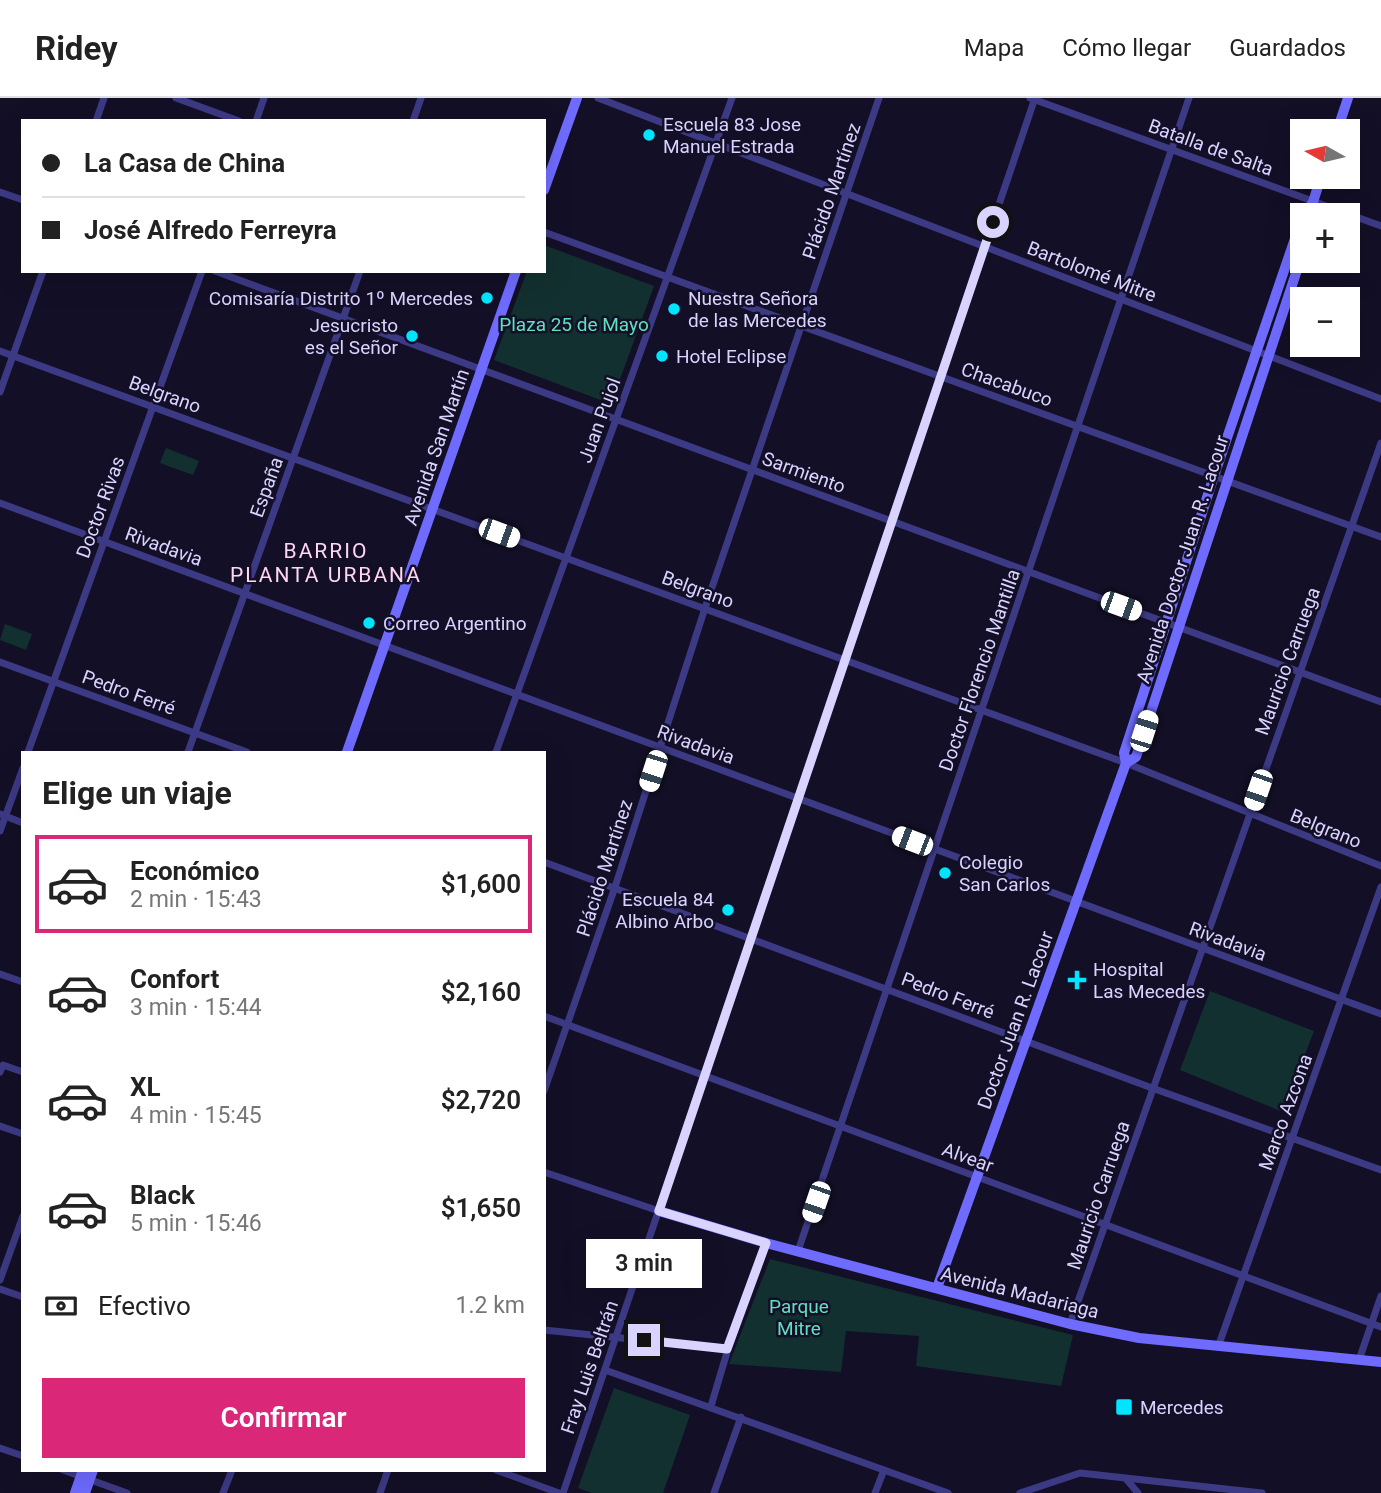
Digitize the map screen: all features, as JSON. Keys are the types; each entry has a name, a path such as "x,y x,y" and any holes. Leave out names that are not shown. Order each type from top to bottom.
{"street":[{"path":"97,119 104,98"},
{"path":"176,98 234,119"},
{"path":"257,119 264,98"},
{"path":"414,119 421,98"},
{"path":"546,184 577,98"},
{"name":"Bartolomé Mitre","path":"598,98 1381,399"},
{"name":"Juan Pujol","path":"496,751 732,98"},
{"name":"Plácido Martínez","path":"546,1085 615,887 705,608 880,98"},
{"name":"Doctor Florencio Mantilla","path":"798,1251 1189,98"},
{"path":"1341,119 1348,98"},
{"name":"Batalla de Salta","path":"1033,99 1381,226"},
{"name":"Fray Luis Beltrán","path":"561,1493 617,1338 1033,99"},
{"path":"1313,201 1317,189"},
{"path":"0,192 21,199"},
{"name":"Chacabuco","path":"546,233 1381,537"},
{"name":"Avenida Doctor Juan R. Lacour","path":"1290,260 1262,354 1226,481 1136,757 1126,762 1124,753 1214,476 1262,354 1295,273"},
{"path":"0,392 42,273"},
{"name":"Doctor Rivas","path":"28,751 201,273"},
{"name":"Sarmiento","path":"220,273 1381,702"},
{"name":"España","path":"188,751 359,273"},
{"name":"Avenida San Martín","path":"347,751 515,273"},
{"name":"Belgrano","path":"0,351 1126,762 1381,866"},
{"name":"Mauricio Carruega","path":"1070,1324 1381,443"},
{"name":"Rivadavia","path":"0,503 1381,1014"},
{"name":"Pedro Ferré","path":"0,662 244,751"},
{"name":"Doctor Juan R. Lacour","path":"937,1289 1126,762"},
{"path":"0,831 3,815 21,773"},
{"path":"3,815 21,822"},
{"name":"Pedro Ferré","path":"546,863 1152,1088 1381,1170"},
{"name":"Marco Azcona","path":"1218,1347 1381,887"},
{"path":"0,974 21,981"},
{"name":"Alvear","path":"546,1017 1381,1327"},
{"path":"0,1072 3,1065 21,1071"},
{"path":"0,1126 21,1133"},
{"path":"546,1173 659,1211"},
{"name":"Avenida Madariaga","path":"659,1211 766,1243 1070,1324 1139,1338 1381,1362"},
{"path":"0,1280 21,1222"},
{"path":"711,1406 727,1349 766,1243"},
{"path":"0,1289 21,1296"},
{"path":"1359,1360 1381,1296"},
{"path":"546,1330 727,1349"},
{"path":"605,1370 948,1493"},
{"path":"714,1493 741,1417"},
{"path":"0,1448 21,1455"},
{"path":"875,1493 884,1470"},
{"path":"223,1493 231,1472"},
{"path":"380,1493 387,1472"},
{"path":"500,1472 539,1490 561,1493"},
{"path":"1020,1493 1080,1473 1262,1493"},
{"path":"75,1493 87,1474"},
{"path":"85,1493 87,1474"},
{"path":"87,1474 127,1493"},
{"path":"1126,1480 1138,1493"}],"green space":[{"name":"Plaza 25 de Mayo","path":"546,246 654,286 611,404 494,360 526,273 546,273"},
{"path":"166,448 199,461 193,475 160,463"},
{"path":"5,624 32,634 26,650 0,640"},
{"path":"1210,991 1314,1031 1283,1112 1180,1070"},
{"name":"Parque Mitre","path":"770,1259 1073,1335 1061,1386 916,1366 919,1336 846,1331 841,1372 729,1364"},
{"path":"614,1388 690,1415 663,1493 592,1493 578,1488"}],"place":[{"name":"Escuela 83 Jose Manuel Estrada","path":"649,135"},
{"name":"Comisaría Distrito 1º Mercedes","path":"487,298"},
{"name":"Nuestra Señora de las Mercedes","path":"674,309"},
{"name":"Jesucristo es el Señor","path":"412,336"},
{"name":"Hotel Eclipse","path":"662,356"},
{"name":"Correo Argentino","path":"369,623"},
{"name":"Colegio San Carlos","path":"945,873"},
{"name":"Escuela 84 Albino Arbo","path":"728,910"},
{"name":"Hospital Las Mecedes","path":"1077,980"},
{"name":"Mercedes","path":"1124,1407"}],"district":[{"name":"BARRIO PLANTA URBANA","path":"326,563"}],"route":[{"path":"644,1340 727,1349 766,1243 659,1211 993,222"}]}
